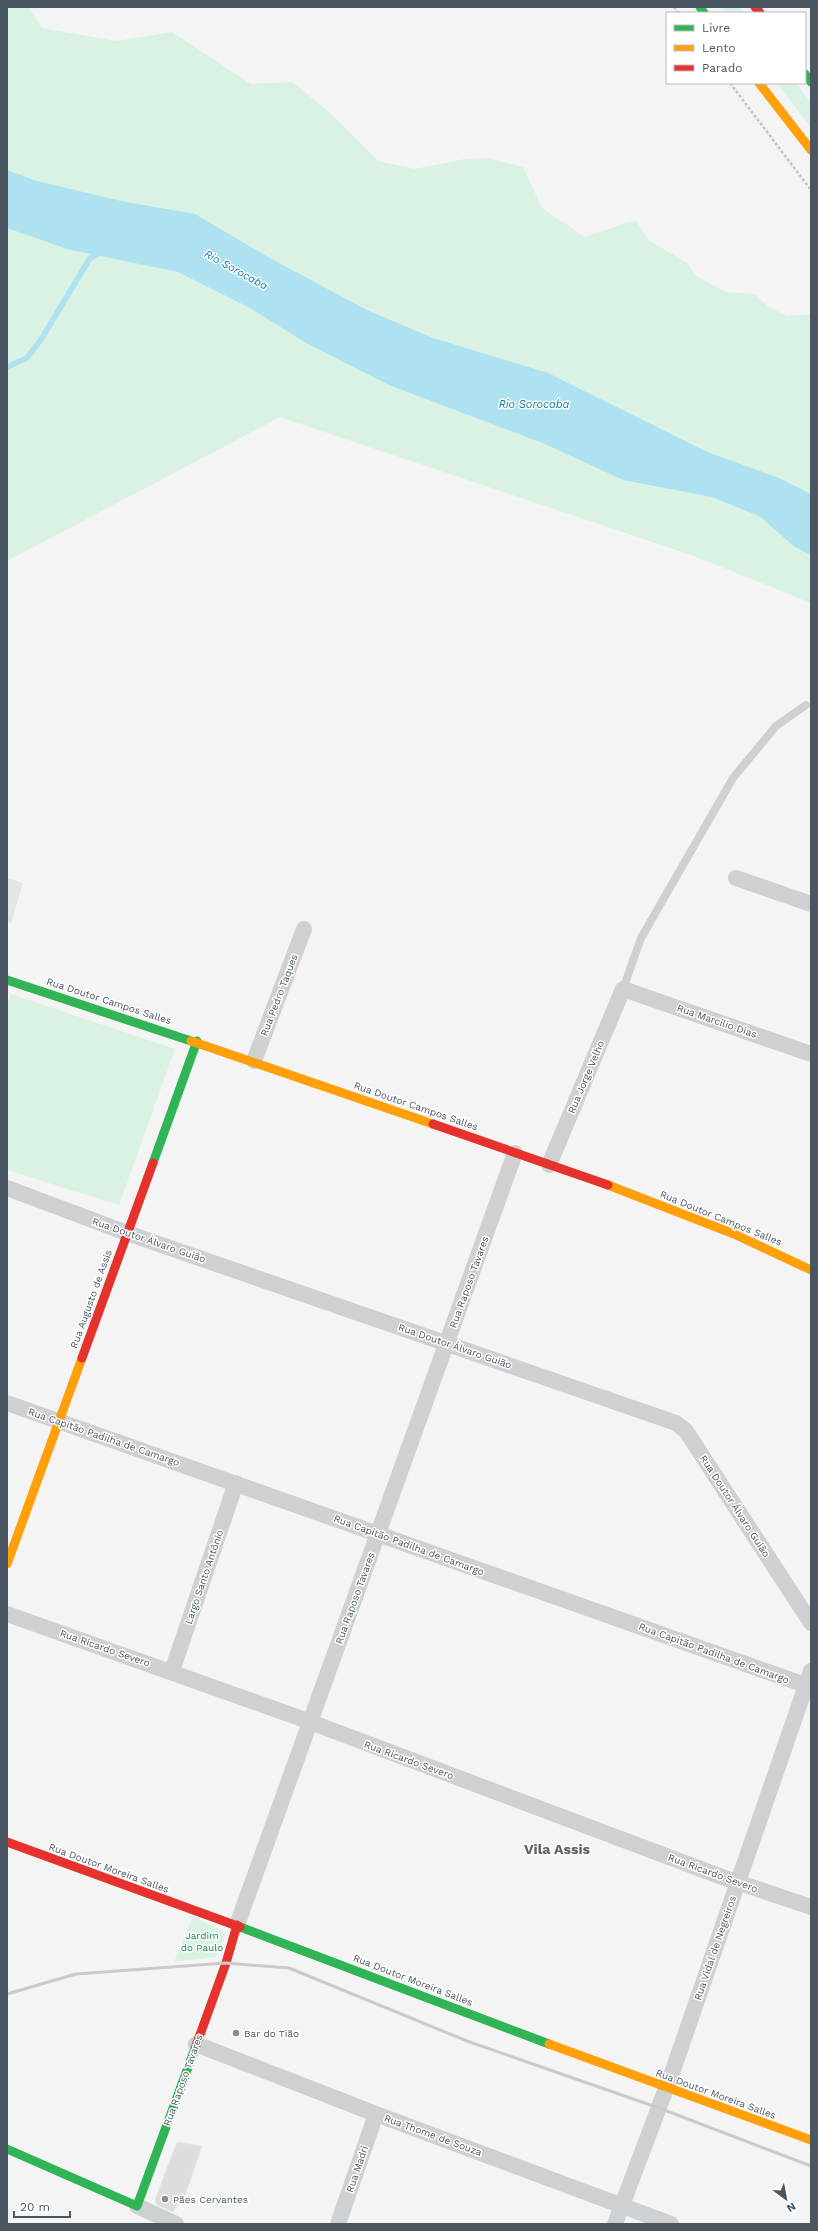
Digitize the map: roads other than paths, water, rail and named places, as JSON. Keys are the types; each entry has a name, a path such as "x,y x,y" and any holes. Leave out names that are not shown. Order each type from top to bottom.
{"main road":[{"path":"760,84 811,150"},
{"name":"Rua Doutor Campos Salles","path":"7,980 197,1041 682,1212 786,1257 811,1270"},
{"name":"Rua Augusto de Assis","path":"7,1564 197,1041"},
{"name":"Rua Doutor Moreira Salles","path":"7,1842 268,1936 666,2088 811,2140"},
{"name":"Rua Raposo Tavares","path":"137,2206 229,1952 237,1925"},
{"path":"229,1952 243,1940 255,1936 268,1936"},
{"path":"7,2149 137,2206"}],"street":[{"path":"736,878 811,904"},
{"name":"Rua Pedro Taques","path":"254,1061 304,929"},
{"name":"Rua Marcilio Dias","path":"623,989 811,1054"},
{"name":"Rua Jorge Velho","path":"549,1165 623,989"},
{"name":"Rua Raposo Tavares","path":"237,1925 515,1153"},
{"name":"Rua Doutor Álvaro Guião","path":"7,1188 127,1233 676,1423 686,1431 811,1623"},
{"name":"Rua Capitão Padilha de Camargo","path":"7,1403 378,1534 809,1681"},
{"name":"Largo Santo Antônio","path":"172,1671 236,1483"},
{"name":"Rua Ricardo Severo","path":"7,1614 172,1671 737,1882 811,1907"},
{"name":"Rua Vidal de Negreiros","path":"615,2224 666,2088 737,1882 809,1681"},
{"name":"Rua Thome de Souza","path":"196,2044 376,2114 670,2224"},
{"name":"Rua Madri","path":"338,2224 376,2114"},
{"path":"137,2206 176,2224"}],"lane":[{"path":"623,989 641,938 733,778 776,726 806,705"}],"water":[{"name":"Rio Sorocaba","path":"7,170 37,181 121,201 195,214 268,257 367,310 433,338 548,373 705,451 779,478 811,494 811,555 795,547 759,516 712,497 623,480 545,444 389,385 306,343 250,308 178,272 67,249 7,228"}],"waterway":[{"path":"7,367 27,358 42,338 90,258 102,252"}],"railway":[{"path":"7,1994 76,1974 226,1963 289,1968 467,2041 659,2108 811,2166"}],"place":[{"name":"Bar do Tião","path":"236,2033"},
{"name":"Pães Cervantes","path":"165,2199"}],"district":[{"name":"Vila Assis","path":"557,1849"}],"park label":[{"name":"Jardim do Paulo","path":"202,1940"}]}
